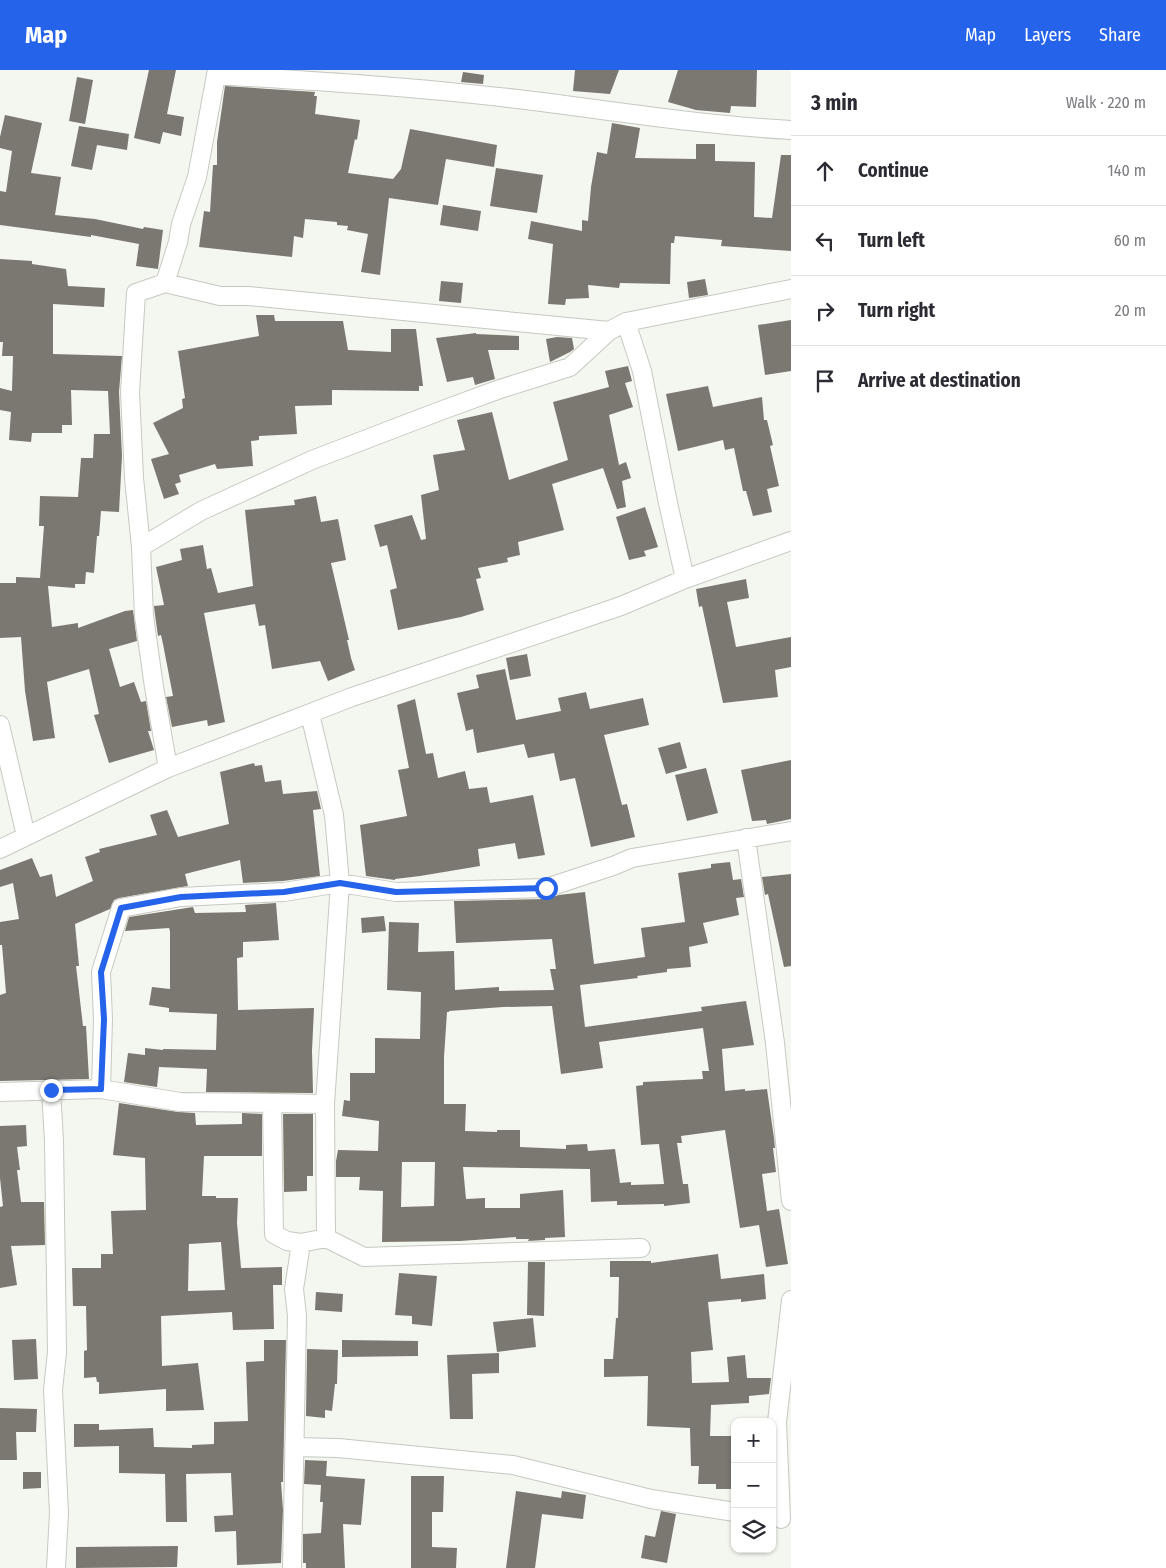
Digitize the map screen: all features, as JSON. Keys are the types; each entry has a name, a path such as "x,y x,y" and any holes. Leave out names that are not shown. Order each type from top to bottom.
{"street":[{"path":"165,283 178,242 180,224 197,177 216,72 515,99 742,127 791,130"},
{"path":"168,768 144,616 141,546 134,478 130,392 136,293 165,283 220,296 249,296 609,331"},
{"path":"141,546 201,511 312,460 440,410 570,367 609,331 626,322 791,288"},
{"path":"626,322 642,371 685,579"},
{"path":"0,849 168,768 352,697 621,606 685,579 791,541"},
{"path":"310,714 334,814 340,883 325,1104 326,1238"},
{"path":"0,725 26,836"},
{"path":"101,1089 104,1019 101,972 121,908 181,897 284,892 340,883 396,892 546,888 632,858 791,831"},
{"path":"746,838 783,1042 791,1201"},
{"path":"0,1092 101,1089 180,1102 325,1104"},
{"path":"51,1090 54,1150 57,1352 53,1390 60,1513 56,1568"},
{"path":"272,1103 274,1234 287,1241 300,1243 326,1238 364,1257 642,1248"},
{"path":"292,1568 297,1316 294,1289 300,1243"},
{"path":"781,1519 777,1422 791,1300"},
{"path":"294,1447 338,1448 513,1464 651,1499 731,1511"}],"building":[{"path":"149,70 176,70 167,114 184,117 181,136 163,132 160,144 134,138"},
{"path":"575,70 619,70 610,94 573,91"},
{"path":"678,70 757,70 756,107 731,106 730,113 696,110 668,102"},
{"path":"463,72 484,75 483,84 461,82"},
{"path":"77,77 93,80 85,124 69,121"},
{"path":"225,86 315,92 314,96 317,96 315,114 360,120 348,173 393,179 401,169 410,129 497,145 494,167 446,159 438,205 389,198 380,275 361,272 368,234 347,230 348,226 337,225 337,222 305,219 303,238 294,236 292,257 199,247 204,211 210,212 213,165 217,165 217,142"},
{"path":"5,115 42,123 31,173 61,177 55,215 95,219 143,229 144,227 163,230 158,269 136,266 139,244 91,235 91,237 0,225 0,191 6,192 12,151 0,148 0,137"},
{"path":"612,123 640,128 635,158 696,159 696,144 715,144 715,161 755,162 754,217 772,218 781,155 791,155 791,251 721,246 722,240 675,236 674,243 671,243 670,284 620,283 619,288 588,285 589,298 566,299 565,305 548,304 553,244 528,239 531,221 582,231 582,220 588,221 597,152 607,154"},
{"path":"79,126 129,134 127,150 97,145 92,170 71,166"},
{"path":"496,168 543,175 537,213 490,206"},
{"path":"443,205 481,211 478,231 440,225"},
{"path":"0,259 32,261 32,264 66,269 68,286 105,288 104,307 53,304 53,354 122,356 119,392 122,456 119,512 101,511 94,573 86,572 85,584 75,584 75,588 48,586 52,627 78,623 78,628 125,611 133,610 137,641 109,649 120,687 134,682 141,702 146,701 151,731 148,731 154,750 109,763 94,715 99,714 89,669 47,682 55,738 33,741 25,691 21,637 0,638 0,583 16,583 16,577 40,578 44,526 39,526 40,496 78,497 81,458 93,458 94,434 110,434 108,391 71,390 72,425 62,425 62,433 32,433 31,442 9,440 11,412 0,410 0,388 12,391 13,356 2,356 3,342 0,342"},
{"path":"705,279 708,295 689,298 687,282"},
{"path":"441,281 463,283 461,303 439,301"},
{"path":"256,315 274,315 275,321 343,321 348,350 391,352 391,329 416,329 423,386 419,386 419,391 332,390 332,405 295,406 297,434 259,436 259,440 251,441 253,466 217,469 215,464 179,475 181,482 175,484 179,494 164,499 151,459 169,454 153,423 183,408 182,399 185,398 178,351 259,336"},
{"path":"791,320 791,371 765,375 758,325"},
{"path":"476,333 519,336 519,350 488,350 495,379 475,385 473,377 447,382 436,338"},
{"path":"557,337 572,338 574,349 550,362 546,339"},
{"path":"628,366 632,381 625,383 633,407 609,415 619,465 626,462 631,478 622,481 626,507 617,509 603,468 552,484 564,530 518,542 520,555 507,558 508,562 478,568 481,578 476,579 484,610 461,617 398,630 390,590 397,588 387,545 380,547 374,525 412,515 421,540 426,539 421,495 439,490 433,455 465,450 457,420 492,412 509,480 568,460 553,402 609,387 605,371"},
{"path":"708,386 713,407 762,397 764,420 767,420 773,445 770,446 779,486 767,489 772,512 753,516 746,491 743,491 734,448 725,450 723,440 678,451 666,394"},
{"path":"316,496 321,522 338,519 346,560 331,563 355,670 328,681 320,661 272,669 265,625 259,626 255,604 204,613 225,722 208,726 207,720 172,727 166,697 173,696 161,635 158,636 154,606 164,605 156,567 182,560 180,549 203,545 207,569 211,568 218,593 253,586 245,510 295,505 294,500"},
{"path":"645,507 658,547 644,551 646,556 629,560 616,517"},
{"path":"746,579 749,598 727,602 736,647 791,637 791,667 775,670 778,697 723,703 702,606 699,607 696,589"},
{"path":"527,654 531,676 510,680 506,658"},
{"path":"505,669 516,720 561,711 558,698 586,692 590,709 643,698 649,725 604,735 622,805 627,804 635,837 591,847 575,778 560,781 554,753 528,758 524,744 477,753 473,729 466,731 457,693 479,688 476,675"},
{"path":"415,699 426,754 433,753 438,778 465,771 469,789 487,787 490,803 533,795 545,855 518,859 515,843 478,849 480,866 395,880 366,876 360,825 407,816 398,770 409,768 397,705"},
{"path":"680,742 687,768 666,774 658,748"},
{"path":"791,760 791,819 767,824 766,820 752,821 741,770"},
{"path":"254,763 255,766 262,765 265,782 281,780 283,794 317,791 321,809 313,810 320,876 283,881 243,883 240,860 185,874 188,886 119,898 114,900 110,909 75,924 79,966 76,966 83,1026 86,1026 89,1079 0,1081 0,995 6,993 2,945 0,945 0,922 19,919 13,883 0,887 0,870 32,858 40,877 52,874 56,897 93,881 85,857 100,852 99,849 157,835 150,815 167,810 178,837 229,824 220,772"},
{"path":"706,768 718,813 687,821 675,775"},
{"path":"730,862 733,880 741,879 744,897 736,898 739,915 703,923 708,943 689,947 691,967 667,969 667,972 637,976 638,978 580,985 585,1027 702,1011 701,1007 746,1001 754,1045 722,1049 725,1091 767,1089 774,1138 775,1148 773,1148 776,1172 762,1174 767,1211 779,1209 788,1264 766,1267 759,1225 740,1228 725,1130 681,1136 682,1143 677,1143 683,1184 688,1184 690,1203 664,1206 664,1204 617,1205 617,1201 591,1202 590,1169 463,1167 466,1199 485,1198 485,1208 520,1208 520,1194 563,1190 565,1237 528,1241 529,1239 516,1239 516,1237 460,1241 382,1242 383,1191 359,1190 360,1177 336,1177 336,1161 338,1150 378,1151 379,1121 342,1116 344,1100 350,1101 350,1073 375,1073 375,1038 420,1039 421,992 387,990 389,922 419,923 418,952 454,951 455,990 499,987 499,991 554,990 550,969 556,969 552,939 456,943 454,901 546,899 559,895 585,892 594,964 645,957 641,928 685,922 678,873 711,868 711,864","holes":["552,1006 561,1074 603,1068 599,1042 703,1028 709,1071 702,1071 703,1079 643,1082 643,1085 636,1086 641,1145 659,1144 664,1184 631,1185 631,1182 620,1183 615,1149 588,1151 587,1144 566,1145 566,1149 520,1147 520,1130 497,1130 497,1132 465,1131 466,1104 444,1104 444,1057 447,1012 503,1007","402,1162 435,1162 434,1206 401,1207"]},
{"path":"791,874 791,966 784,967 768,894 765,895 762,877"},
{"path":"276,903 279,940 243,942 243,957 237,958 238,1010 314,1008 313,1093 206,1092 207,1069 159,1067 157,1087 124,1082 128,1053 145,1055 145,1048 216,1050 217,1014 169,1012 169,1008 149,1005 152,987 170,989 170,931 169,928 125,931 129,917 193,907 195,913 246,912 245,905"},
{"path":"384,916 386,931 362,933 361,918"},
{"path":"119,1103 195,1113 196,1125 242,1124 242,1113 262,1114 262,1156 204,1156 202,1196 238,1198 237,1223 241,1268 282,1267 282,1285 273,1285 274,1329 233,1330 232,1312 161,1316 162,1366 198,1363 204,1410 166,1411 166,1389 99,1394 99,1382 97,1382 96,1377 84,1378 84,1351 87,1350 86,1306 73,1306 72,1268 101,1268 101,1254 113,1254 111,1211 146,1210 145,1158 113,1155","holes":["221,1242 225,1290 188,1291 189,1244"]},
{"path":"283,1114 313,1114 313,1176 307,1176 307,1191 284,1192"},
{"path":"26,1125 27,1146 17,1147 20,1170 17,1170 21,1202 44,1202 45,1245 11,1246 17,1285 0,1288 0,1207 3,1206 0,1178 0,1126"},
{"path":"718,1254 721,1279 764,1274 766,1299 741,1302 741,1299 708,1302 713,1350 691,1352 692,1383 729,1382 727,1357 745,1355 747,1378 771,1378 769,1394 749,1396 749,1403 711,1405 710,1436 731,1436 731,1489 716,1489 716,1484 698,1484 699,1466 691,1466 690,1428 647,1426 648,1376 604,1377 604,1359 613,1359 616,1318 618,1318 619,1277 610,1277 610,1261 651,1261 651,1263"},
{"path":"528,1262 545,1262 544,1316 527,1315"},
{"path":"399,1273 437,1276 432,1326 412,1324 412,1316 395,1315"},
{"path":"316,1292 343,1294 342,1312 315,1310"},
{"path":"533,1318 536,1347 497,1352 493,1322"},
{"path":"36,1339 38,1379 14,1380 12,1340"},
{"path":"264,1340 286,1340 283,1482 281,1482 283,1510 281,1563 237,1565 236,1531 215,1532 214,1516 233,1515 231,1473 186,1474 187,1522 166,1522 165,1474 119,1473 119,1446 74,1447 74,1424 99,1424 99,1430 153,1428 154,1447 192,1448 192,1445 214,1444 214,1422 248,1421 246,1362 264,1361"},
{"path":"342,1340 418,1341 418,1356 342,1357"},
{"path":"307,1349 338,1350 337,1384 335,1384 332,1411 325,1410 325,1418 306,1416"},
{"path":"499,1353 499,1373 472,1374 473,1419 450,1419 447,1355"},
{"path":"0,1408 37,1409 36,1432 16,1432 17,1460 0,1460"},
{"path":"305,1460 327,1461 326,1476 365,1479 361,1525 343,1524 345,1568 306,1568 306,1563 303,1563 303,1534 321,1533 323,1502 320,1502 321,1485 304,1484"},
{"path":"23,1472 41,1472 41,1488 23,1489"},
{"path":"411,1476 444,1476 443,1512 432,1512 432,1547 457,1548 456,1568 411,1568"},
{"path":"516,1491 561,1498 562,1491 586,1495 583,1519 542,1514 535,1568 506,1568"},
{"path":"661,1511 676,1514 667,1563 641,1558 645,1535 655,1537"},
{"path":"178,1546 177,1567 76,1568 76,1547"}],"route":[{"path":"51,1090 101,1089 104,1019 101,972 121,908 181,897 284,892 340,883 396,892 546,888"}]}
